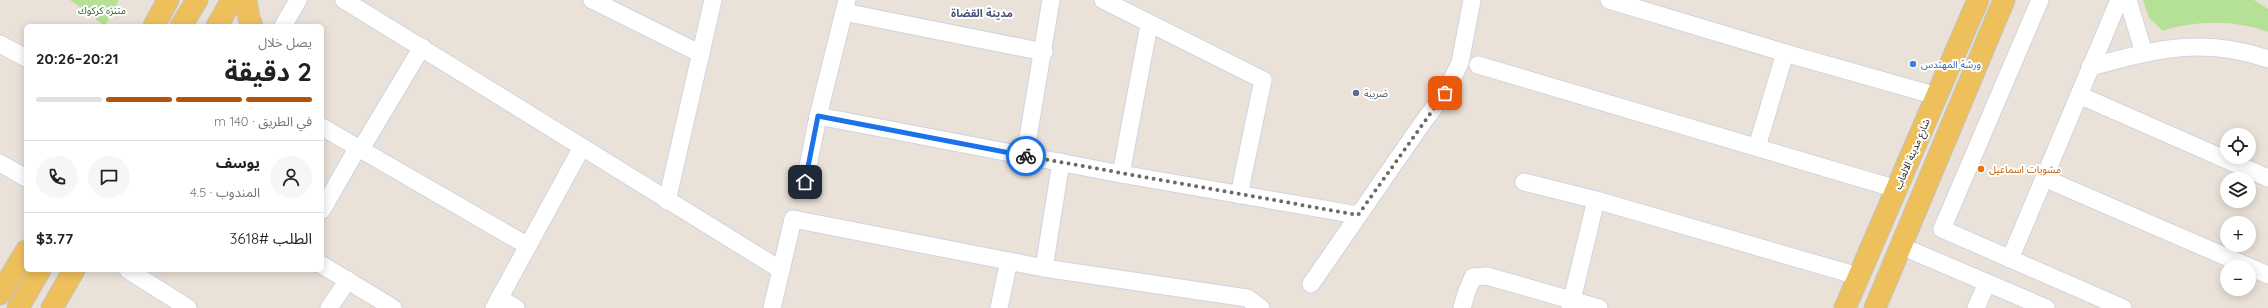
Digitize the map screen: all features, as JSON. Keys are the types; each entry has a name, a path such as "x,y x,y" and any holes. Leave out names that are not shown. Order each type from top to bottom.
{"main road":[{"path":"158,24 168,0"},
{"path":"182,24 196,0"},
{"path":"218,24 232,0"},
{"path":"246,0 251,24"},
{"name":"شارع مدينة الالعاب","path":"1844,308 1978,0"},
{"path":"1875,308 2004,0"},
{"path":"0,294 6,273 24,253"},
{"path":"18,308 39,272"},
{"path":"52,308 73,272"}],"street":[{"path":"284,24 298,0"},
{"path":"344,0 422,47 667,201 781,270"},
{"path":"592,0 700,54"},
{"path":"667,201 713,0"},
{"path":"1025,156 1044,52 1051,0"},
{"path":"1103,0 1149,25 1263,80 1239,195"},
{"path":"1311,284 1445,93 1460,63 1472,0"},
{"path":"1610,0 1785,53 1937,96"},
{"path":"2040,0 1942,229 2123,308"},
{"path":"2010,259 2119,0"},
{"path":"2128,0 2144,53"},
{"path":"805,182 818,116 845,6 1044,52"},
{"path":"1121,174 1149,25"},
{"path":"0,44 24,57"},
{"path":"2090,68 2144,53 2171,48 2199,46 2243,51 2268,59"},
{"path":"324,207 422,47"},
{"path":"1757,148 1785,53"},
{"path":"1478,65 1897,189"},
{"path":"2079,95 2268,178"},
{"path":"818,116 1121,174 1358,215"},
{"path":"324,128 528,246"},
{"path":"516,308 496,303 582,147"},
{"path":"1044,268 1061,162"},
{"path":"0,163 24,177"},
{"path":"2044,178 2268,275"},
{"path":"1524,182 1596,200 1858,276"},
{"path":"1571,304 1596,200"},
{"path":"772,308 793,219 1044,268 1247,298 1261,308"},
{"path":"1901,246 2046,308"},
{"path":"999,308 1009,261"},
{"path":"324,266 393,308"},
{"path":"131,272 188,308"},
{"path":"1462,308 1467,291 1474,277 1488,276 1571,304 1599,308"},
{"path":"329,308 348,280"},
{"path":"1976,308 1987,283"}],"green space":[{"name":"متنزه كركوك","path":"70,0 119,0 106,24 102,24"},
{"path":"2143,0 2254,0 2268,9 2268,32 2242,25 2216,23 2202,23 2176,27 2163,31 2149,18"}],"way so far":[{"path":"1026,156 1358,215 1420,125 1445,93"}],"place":[{"name":"ورشة المهندس","path":"1913,64"},
{"name":"ضريبة","path":"1356,93"},
{"name":"مشويات اسماعيل","path":"1981,169"}],"district":[{"name":"مدينة القضاة","path":"982,13"}],"route":[{"path":"805,182 818,116 1026,156"}]}
